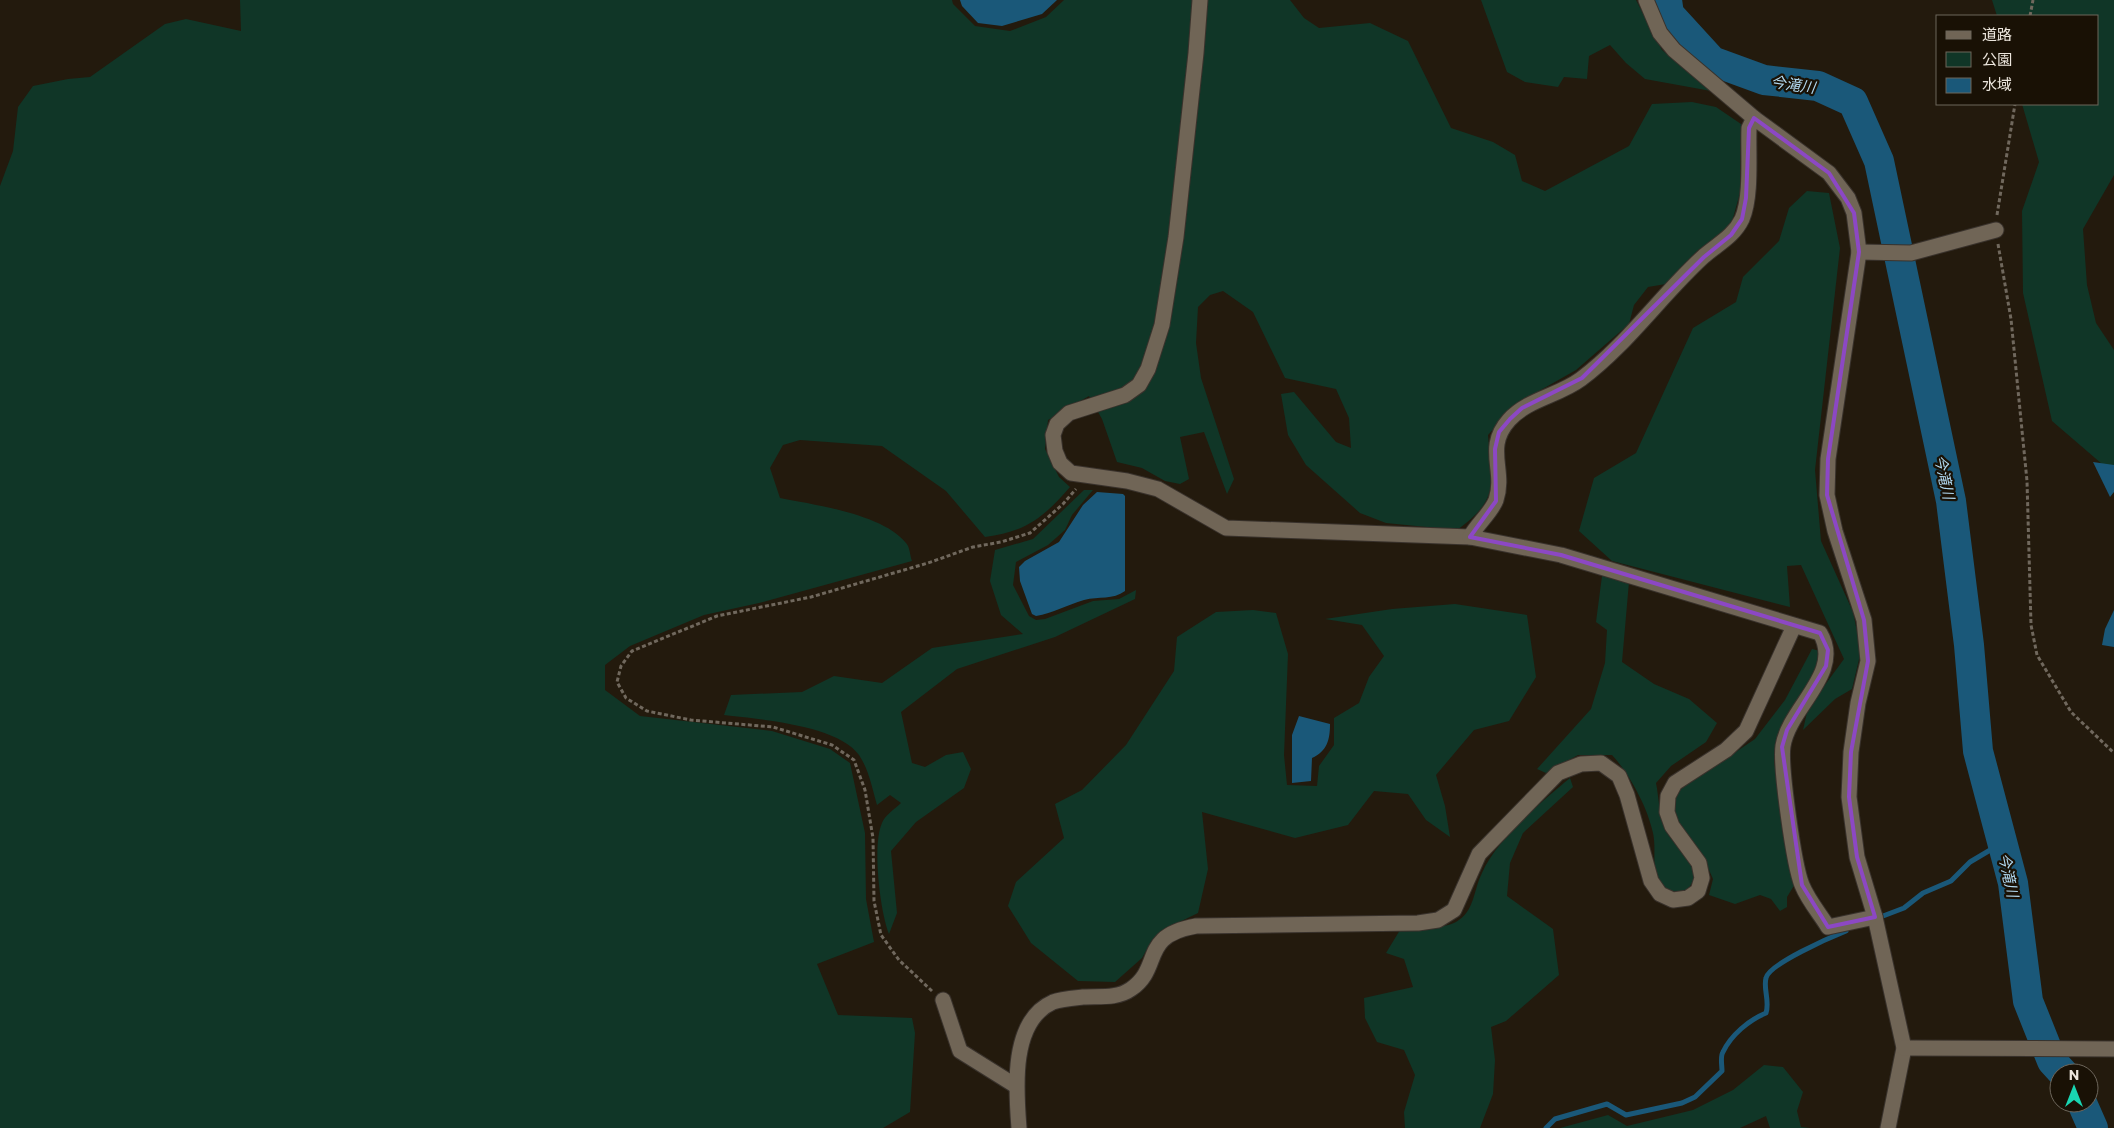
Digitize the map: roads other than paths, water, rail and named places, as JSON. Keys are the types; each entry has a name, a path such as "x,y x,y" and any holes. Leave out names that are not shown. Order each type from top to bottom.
{"street":[{"path":"1200,0 1176,237 1162,325 1148,369 1139,385 1125,395 1069,413 1057,424 1053,435 1055,451 1060,462 1072,473 1086,477 1127,481 1158,489 1226,528 1470,537 1561,555 1820,634 1828,650 1826,666 1787,730 1782,747 1785,786 1802,885 1828,927 1875,917"},
{"path":"1646,0 1660,33 1674,50 1754,118 1829,173 1848,198 1854,213 1858,252 1828,459 1827,495 1835,531 1864,620 1868,661 1858,703 1851,752 1849,797 1857,858 1875,917 1904,1048 1888,1128"},
{"path":"1470,537 1496,501 1498,486 1495,449 1499,432 1510,419 1522,408 1582,378 1652,313 1704,256 1731,235 1742,219 1746,198 1749,128 1754,118"},
{"path":"1858,252 1911,253 1996,230"},
{"path":"1019,1128 1016,1086 1022,1042 1034,1017 1053,1002 1083,997 1115,996 1131,989 1142,976 1162,939 1181,928 1196,926 1418,923 1438,920 1454,910 1480,854 1558,773 1580,764 1601,763 1619,776 1627,795 1651,881 1660,894 1673,900 1688,898 1698,891 1702,878 1699,863 1672,826 1667,812 1668,796 1674,783 1726,750 1746,731 1794,626"},
{"path":"943,1000 960,1051 1016,1086"},
{"path":"1904,1048 2114,1049"}],"water":[{"path":"960,0 1057,0 1042,14 1002,26 978,23 962,6"},
{"path":"2093,462 2114,465 2114,492 2110,497"},
{"path":"1097,492 1123,494 1125,496 1125,591 1111,597 1084,600 1042,615 1036,616 1032,614 1020,581 1019,567 1025,561 1059,542 1083,505"},
{"path":"2114,610 2114,647 2102,645 2105,629"},
{"path":"1299,716 1330,724 1329,735 1327,744 1321,752 1312,758 1311,781 1292,783 1292,735"}],"waterway":[{"name":"今滝川","path":"1667,0 1669,14 1712,61 1764,80 1818,86 1853,102 1879,161 1951,501 1969,645 1978,751 2013,883 2028,1001 2054,1063"},
{"path":"1883,916 1904,908 1923,893 1951,881 1970,862 2002,843"},
{"path":"1546,1128 1555,1119 1607,1104 1626,1115 1682,1103 1695,1097 1722,1071 1722,1054 1736,1034 1747,1024 1766,1013 1765,982 1770,972 1801,952 1846,931"},
{"name":"今滝川","path":"2086,1113 2093,1128"}]}
